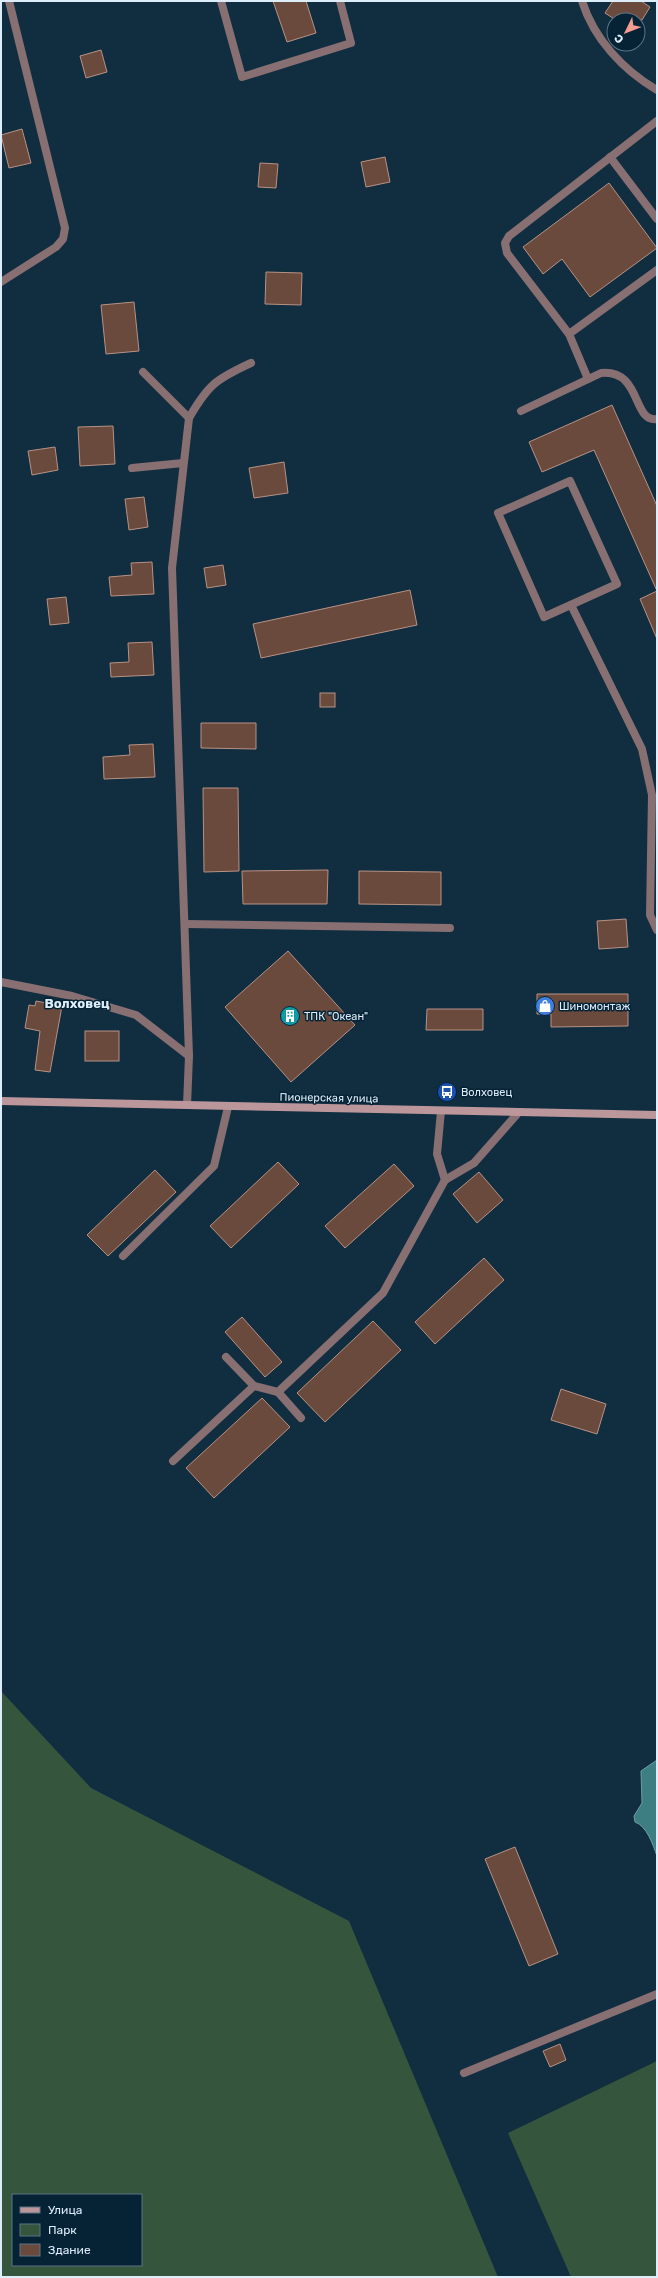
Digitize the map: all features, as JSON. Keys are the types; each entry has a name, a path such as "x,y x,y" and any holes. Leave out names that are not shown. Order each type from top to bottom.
{"street":[{"path":"1,282 56,247 63,239 65,228 9,1"},
{"path":"221,1 242,77 351,43 340,1"},
{"path":"582,1 586,12 608,49 637,78 657,90"},
{"path":"588,379 569,334 507,253 505,243 509,236 657,121"},
{"path":"610,157 657,219"},
{"path":"569,334 657,270"},
{"path":"187,1105 189,1056 172,568 189,418 200,398 220,377 251,363"},
{"path":"143,372 189,418"},
{"path":"521,411 588,379 609,372 622,376 627,380 641,408 647,416 654,420 657,419"},
{"path":"132,468 183,463"},
{"path":"570,481 617,584 571,605 544,617 498,513 570,481"},
{"path":"571,605 642,749 652,795 654,914 657,930"},
{"path":"652,795 657,786"},
{"path":"185,924 450,928"},
{"path":"1,982 72,996 136,1016 189,1056"},
{"name":"Пионерская улица","path":"1,1101 657,1115"},
{"path":"123,1256 214,1166 228,1107"},
{"path":"441,1111 437,1154 445,1180"},
{"path":"278,1392 382,1293 445,1180 474,1163 518,1113"},
{"path":"226,1357 254,1386 278,1392 301,1418"},
{"path":"173,1461 254,1386"},
{"path":"464,2073 657,1994"}],"green space":[{"path":"1,1691 91,1788 349,1921 498,2277 1,2277"},
{"path":"657,2061 657,2277 571,2277 508,2133"}],"shaded area":[{"path":"657,1760 657,1856 649,1836 643,1827 635,1822 634,1816 642,1803 641,1771"}],"building":[{"path":"273,1 306,1 316,33 287,42"},
{"path":"613,1 641,1 650,7 646,14 646,12 605,13"},
{"path":"101,50 107,72 86,78 80,56"},
{"path":"22,129 31,163 9,168 1,135"},
{"path":"385,157 390,182 366,187 361,162"},
{"path":"260,163 278,164 276,188 258,187"},
{"path":"609,183 657,248 590,297 562,259 543,274 523,247"},
{"path":"266,272 302,273 301,305 265,304"},
{"path":"134,302 139,351 106,354 101,305"},
{"path":"612,405 657,506 657,591 594,450 542,472 529,442"},
{"path":"113,426 115,464 80,466 78,427"},
{"path":"55,447 58,470 32,475 28,451"},
{"path":"284,462 288,493 254,498 249,468"},
{"path":"144,497 148,527 129,530 125,499"},
{"path":"152,562 154,594 111,596 109,577 132,575 131,563"},
{"path":"223,565 226,585 207,588 204,568"},
{"path":"410,590 417,625 261,658 253,624"},
{"path":"657,591 657,639 640,599"},
{"path":"66,597 69,623 50,625 47,599"},
{"path":"152,642 154,675 111,677 110,663 129,662 128,643"},
{"path":"320,693 335,693 335,707 320,707"},
{"path":"201,723 256,723 256,749 201,748"},
{"path":"153,744 155,777 104,779 103,757 130,755 129,745"},
{"path":"203,788 238,788 239,871 204,872"},
{"path":"328,870 327,904 243,904 242,871"},
{"path":"359,871 441,872 441,905 359,904"},
{"path":"626,919 628,947 599,949 597,921"},
{"name":"ТПК \"Океан\"","path":"288,951 355,1025 291,1082 225,1007"},
{"path":"537,994 628,994 628,1026 551,1027 551,1014 537,1014"},
{"path":"36,1001 62,1006 50,1072 35,1070 40,1031 25,1028 29,1005 35,1006"},
{"path":"427,1009 483,1009 483,1030 426,1030"},
{"path":"85,1031 119,1031 119,1061 85,1061"},
{"path":"278,1162 299,1184 231,1248 210,1226"},
{"path":"394,1164 414,1186 345,1248 325,1226"},
{"path":"155,1170 176,1192 108,1256 87,1235"},
{"path":"479,1172 503,1200 477,1223 453,1194"},
{"path":"484,1258 504,1280 435,1344 415,1322"},
{"path":"242,1317 282,1362 265,1377 225,1332"},
{"path":"373,1321 401,1350 325,1422 297,1393"},
{"path":"561,1389 606,1404 597,1434 551,1420"},
{"path":"262,1398 290,1427 214,1498 186,1468"},
{"path":"515,1847 558,1954 529,1966 485,1859"},
{"path":"560,2044 566,2060 550,2067 543,2051"}],"place":[{"name":"Шиномонтаж","path":"545,1006"},
{"name":"ТПК \"Океан\"","path":"290,1016"},
{"name":"Волховец","path":"447,1092"}],"district":[{"name":"Волховец","path":"77,1003"}]}
